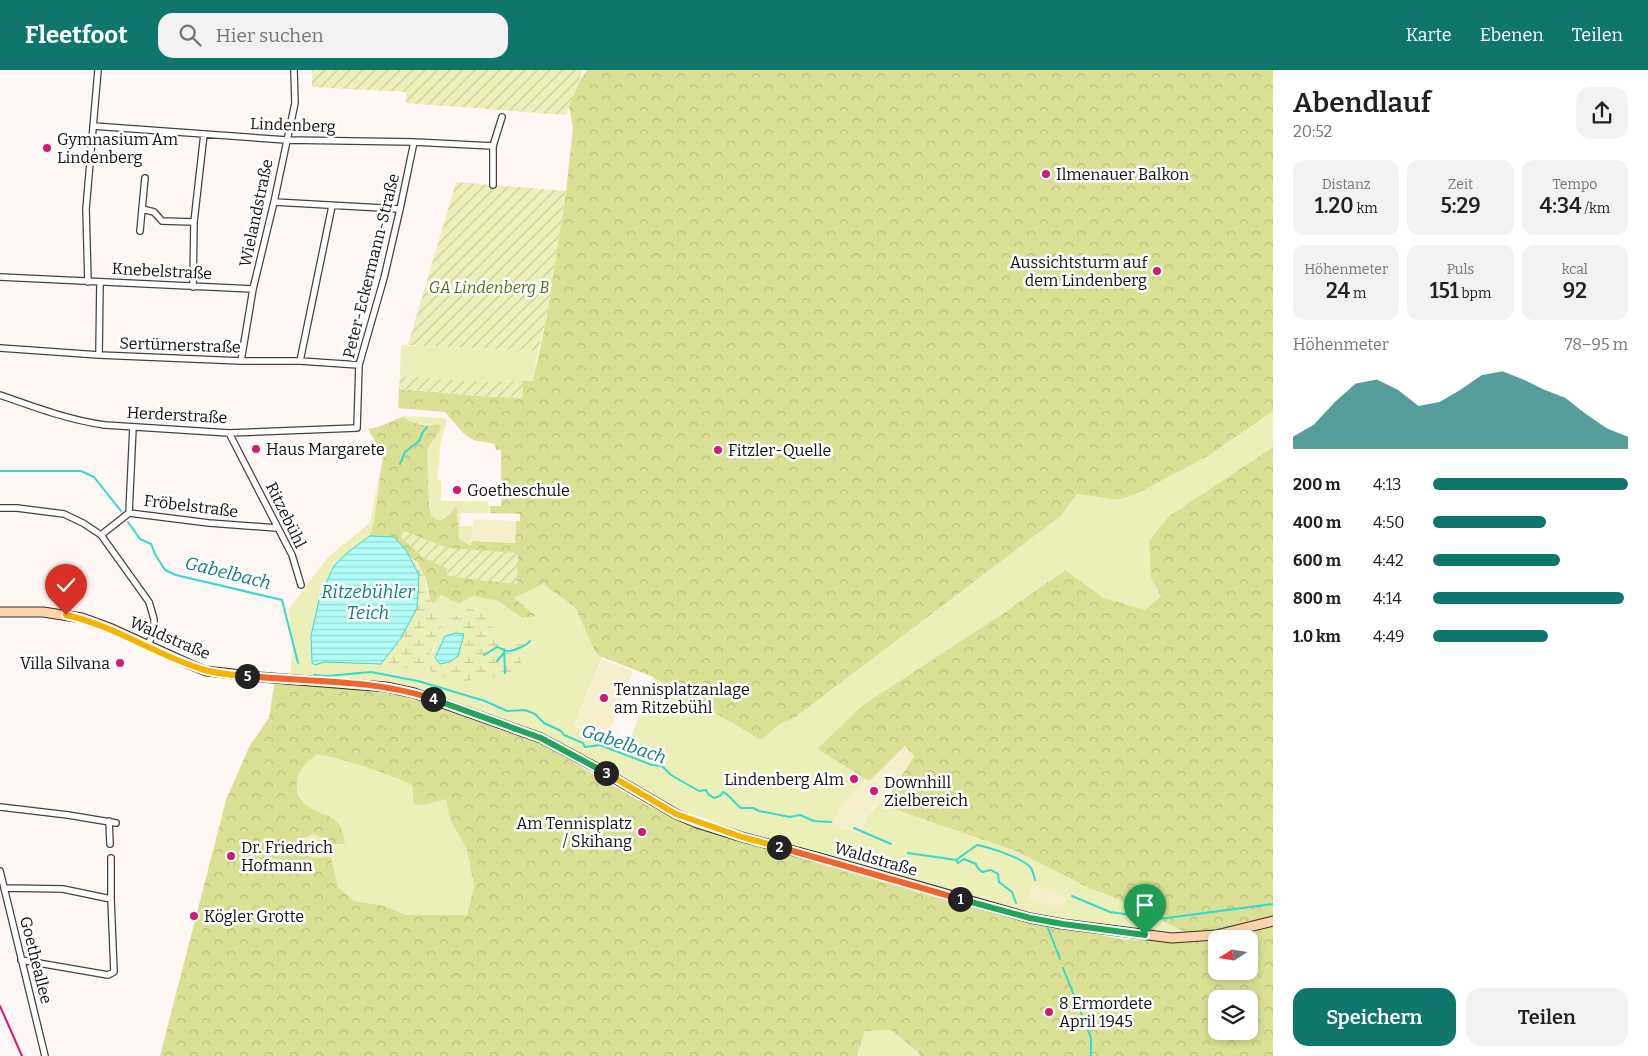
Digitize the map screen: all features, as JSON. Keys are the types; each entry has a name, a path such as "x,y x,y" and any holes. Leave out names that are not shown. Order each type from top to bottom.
{"street":[{"path":"88,282 87,179 98,70"},
{"name":"Wielandstraße","path":"241,361 253,290 274,202 294,103 294,70"},
{"path":"493,185 493,146 502,117"},
{"name":"Lindenberg","path":"93,126 286,140 414,142 493,146"},
{"path":"193,287 194,222 204,134"},
{"name":"Peter-Eckermann-Straße","path":"357,428 359,365 384,278 414,142"},
{"path":"140,231 145,178"},
{"path":"274,202 400,209"},
{"path":"300,361 332,206"},
{"path":"142,209 154,212 162,221 194,222"},
{"name":"Knebelstraße","path":"0,277 253,290"},
{"name":"Knebelstraße","path":"99,355 100,282"},
{"name":"Sertürnerstraße","path":"0,348 99,355 241,361 300,361 359,365"},
{"name":"Herderstraße","path":"0,395 85,422 133,427 229,432 357,428"},
{"name":"Fröbelstraße","path":"133,427 129,513 209,523 277,528"},
{"name":"Ritzebühl","path":"229,432 292,555 301,585"},
{"path":"0,508 17,508 64,514 83,523 101,535 149,602 154,619 154,629 148,646"},
{"path":"101,535 129,513"},
{"name":"Waldstraße","path":"0,612 44,612 82,618 112,629 191,666 220,673 386,687 414,693 541,738 676,814 697,823 1030,918 1172,938 1216,935 1273,921"},
{"path":"0,807 116,823"},
{"path":"109,821 110,844"},
{"path":"21,960 108,975 114,972 110,899 111,858"},
{"name":"Goetheallee","path":"0,871 45,1056"},
{"path":"4,888 63,889 110,899"}],"green space":[{"path":"312,70 583,70 566,115 406,103 406,92 312,87"},
{"path":"587,70 1273,70 1273,411 1208,456 1138,493 1118,500 1077,494 1061,516 797,716 779,725 761,740 653,677 602,657 595,652 575,607 543,584 514,598 536,616 522,618 498,601 473,596 459,604 441,595 433,604 430,600 426,579 418,563 409,556 394,537 370,536 374,521 383,455 368,429 378,427 404,416 403,418 422,425 439,424 441,428 427,450 431,516 437,520 442,520 455,507 457,508 459,539 471,546 472,541 515,543 516,521 520,521 520,514 490,513 490,506 501,506 501,450 496,450 495,444 473,440 463,433 445,412 398,408 399,389 522,398 522,381 533,381 546,321 566,191 573,128 569,106 579,82","holes":["404,531 447,548 517,583 446,575 447,568 423,557 401,537"]},
{"name":"GA Lindenberg B","path":"456,182 566,191 546,321 538,351 408,345"},
{"path":"401,345 538,351 533,381 483,382 400,376"},
{"path":"400,376 483,382 522,381 523,398 399,389"},
{"path":"1273,411 1273,447 1169,516 1151,578 1161,596 1145,610 1104,598 1064,570 817,749 866,779 840,808 860,834 869,814 885,801 883,805 1018,852 1089,888 1113,897 1189,934 1059,920 1028,914 719,826 674,809 528,729 417,689 386,682 290,677 293,645 288,610 328,557 370,523 383,455 374,521 370,536 348,552 334,566 311,644 311,660 315,665 324,662 381,664 409,669 433,652 445,617 433,604 441,595 459,604 473,596 498,601 522,618 514,598 543,584 575,607 595,652 602,657 574,726 619,744 630,741 653,677 761,740 779,725 797,716 1061,516 1077,494 1118,500 1208,456","holes":["470,608 489,611 492,627 491,641 436,675 428,669 435,658 452,618","1033,885 1066,896 1028,899"]},
{"path":"404,416 445,418 447,421 440,445 439,469 437,471 438,480 441,482 441,501 488,501 490,513 461,513 460,526 473,526 471,547 459,539 457,526 459,514 451,511 449,516 442,520 437,520 431,516 427,450 437,434 433,425 414,423 403,418"},
{"path":"1273,447 1273,918 1229,930 1208,930 1208,932 1189,934 1113,897 1089,888 1018,852 883,805 914,756 869,781 817,749 863,705 998,617 1065,570 1104,598 1145,610 1161,596 1151,578 1149,541 1169,516"},
{"path":"404,531 447,548 518,553 517,584 446,575 447,568 423,557 401,537"},
{"path":"409,556 419,566 424,575 430,601 445,617 435,644 421,668 409,669 381,664 401,638 419,575"},
{"path":"470,608 489,611 492,626 491,633 500,642 513,645 531,641 535,644 524,656 514,678 505,680 485,674 465,682 436,675 428,669 435,658 441,664 456,633 445,636 452,618"},
{"path":"275,680 400,695 447,707 540,743 638,800 681,822 1021,919 1121,939 1173,941 1208,939 1208,980 1258,980 1258,930 1254,930 1273,925 1273,1056 920,1056 919,1053 891,1030 865,1031 857,1056 160,1056 226,800 250,745 269,718","holes":["318,754 389,775 412,785 414,804 424,805 446,799 450,819 467,850 474,886 467,915 406,915 385,906 354,901 338,887 331,857 313,858 298,850 303,838 314,834 334,844 345,844 339,824 331,817 303,802 297,788 300,772 307,762"]},
{"path":"318,753 351,761 412,785 424,805 446,798 450,819 467,850 474,886 467,915 406,915 385,906 353,901 338,887 331,858 313,858 298,850 303,838 314,834 334,843 345,843 336,820 302,802 298,795 296,782 300,771"},
{"path":"891,1030 919,1053 920,1056 857,1056 865,1031"}],"shaded area":[{"path":"473,519 516,521 515,543 472,541"},
{"name":"Tennisplatzanlage am Ritzebühl","path":"602,659 633,671 607,738 575,725"},
{"name":"Downhill Zielbereich","path":"905,746 914,756 885,801 874,807 865,820 860,834 832,827 840,808 866,779 869,781"},
{"path":"1033,885 1067,896 1062,910 1028,899"}],"water":[{"name":"Ritzebühler Teich","path":"370,536 394,537 406,550 419,575 417,608 401,638 381,664 324,662 315,665 312,663 311,636 320,596 334,566 348,552"},
{"path":"456,633 464,634 458,656 450,662 440,664 435,658 445,636"}],"waterway":[{"path":"400,464 405,452 419,441 427,427"},
{"name":"Gabelbach","path":"0,471 81,471 94,477 121,511"},
{"name":"Gabelbach","path":"128,522 140,539 151,544 165,570 176,575 282,600 298,663"},
{"path":"484,655 497,647 507,651 515,650 530,641"},
{"path":"504,649 505,673"},
{"path":"497,661 503,654"},
{"name":"Gabelbach","path":"314,675 327,676 371,672 418,681 485,701 507,711 525,710 535,714 544,723 561,731 564,735 583,743 585,747 600,745 652,765 662,766 671,775 699,791 706,790 714,798 720,796 723,792 741,808 753,808 790,817 800,815 814,821 831,822"},
{"name":"Gabelbach","path":"854,828 891,844"},
{"name":"Gabelbach","path":"908,853 956,860 977,845 1022,861 1031,868 1035,880"},
{"path":"956,860 958,863 964,859 976,864 982,872 991,870 998,874 999,882 1012,892 1016,903"},
{"name":"Gabelbach","path":"1072,896 1110,912 1159,919 1273,904"},
{"path":"1048,928 1060,959"},
{"path":"1063,968 1091,1038 1091,1056"}],"railway":[{"path":"0,1006 22,1056"}],"place":[{"name":"Gymnasium Am Lindenberg","path":"47,148"},
{"name":"Ilmenauer Balkon","path":"1046,174"},
{"name":"Aussichtsturm auf dem Lindenberg","path":"1157,271"},
{"name":"Haus Margarete","path":"256,449"},
{"name":"Fitzler-Quelle","path":"718,450"},
{"name":"Goetheschule","path":"457,490"},
{"name":"Villa Silvana","path":"120,663"},
{"name":"Tennisplatzanlage am Ritzebühl","path":"604,698"},
{"name":"Lindenberg Alm","path":"854,779"},
{"name":"Downhill Zielbereich","path":"874,791"},
{"name":"Am Tennisplatz / Skihang","path":"642,832"},
{"name":"Dr. Friedrich Hofmann","path":"231,856"},
{"name":"Kögler Grotte","path":"194,916"},
{"name":"8 Ermordete April 1945","path":"1049,1012"}],"route":[{"path":"66,615 82,618 112,629 155,650 206,671 386,687 432,698 541,738 676,814 697,823 1009,913 1063,924 1145,935"}]}
